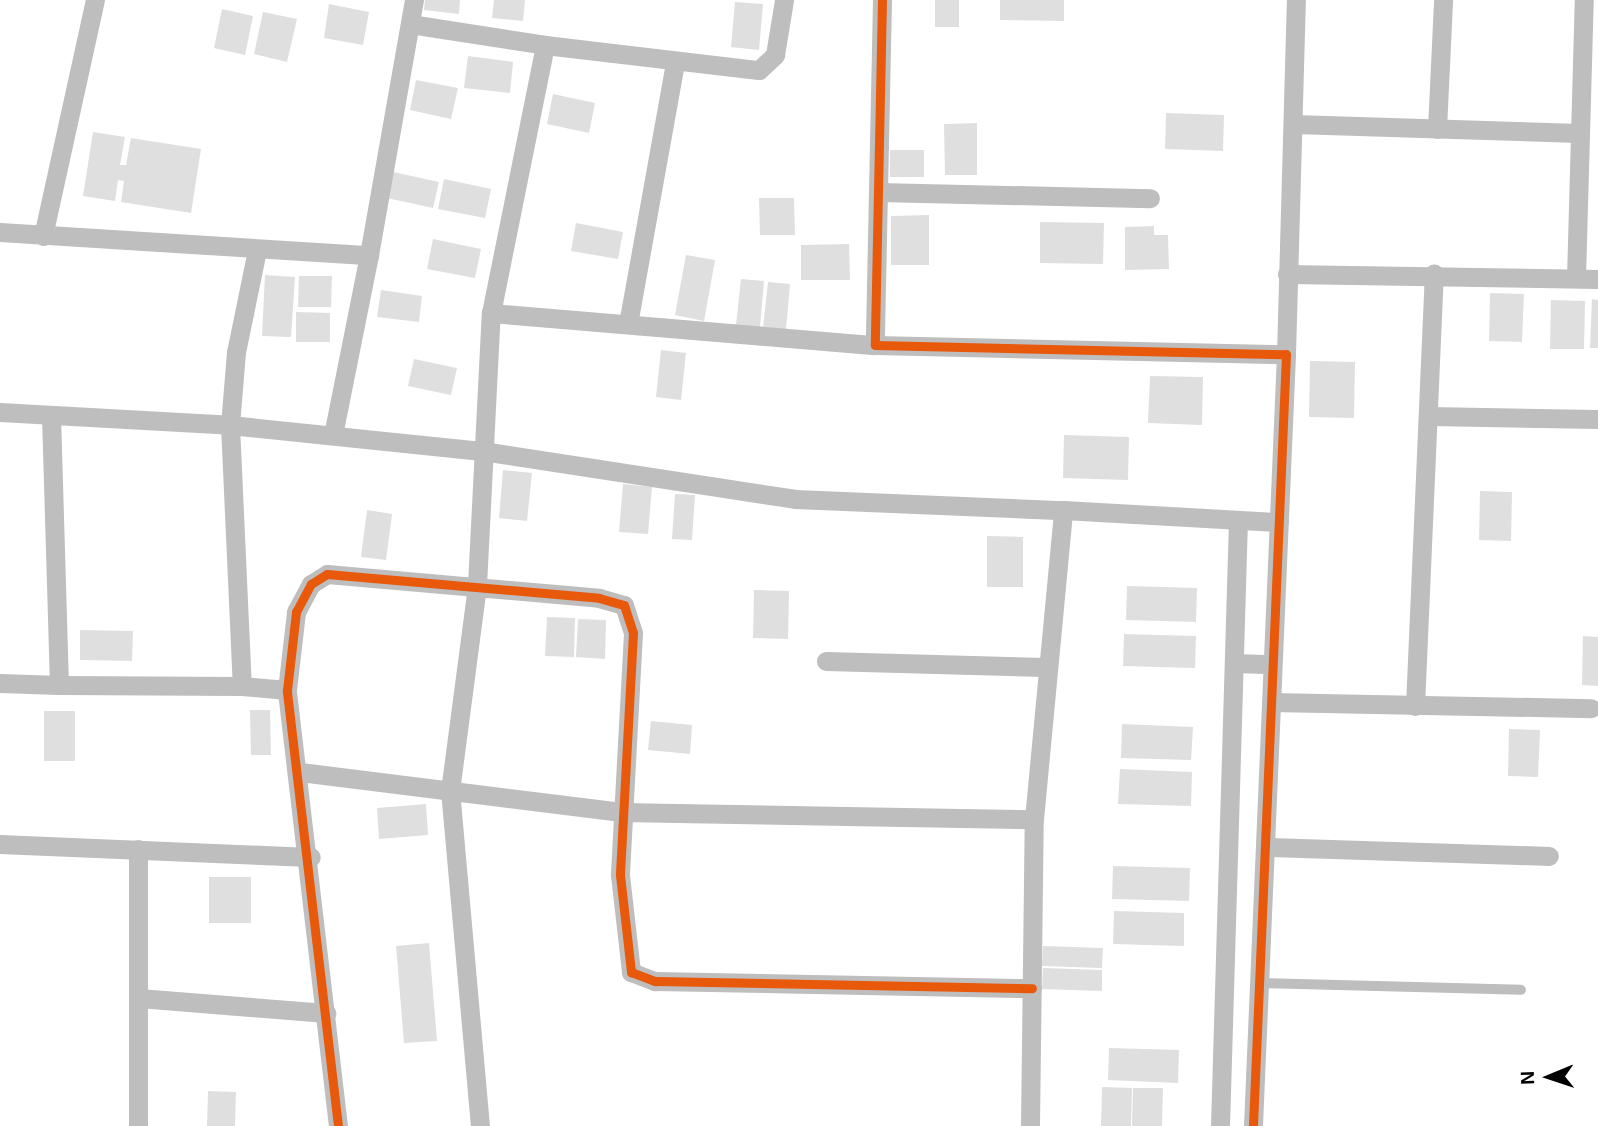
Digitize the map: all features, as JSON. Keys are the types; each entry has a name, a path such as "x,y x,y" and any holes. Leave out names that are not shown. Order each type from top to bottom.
{"street":[{"path":"43,236 95,0"},
{"path":"333,435 369,255 414,0"},
{"path":"410,24 675,62 764,69 775,55 783,0"},
{"path":"875,345 881,0"},
{"path":"1253,1126 1286,354 1296,0"},
{"path":"1437,128 1443,0"},
{"path":"1576,278 1584,0"},
{"path":"480,1126 450,790 477,585 491,313 545,45"},
{"path":"628,324 675,62"},
{"path":"1294,124 1579,133"},
{"path":"878,192 1150,198"},
{"path":"0,232 369,255"},
{"path":"242,686 230,425 236,352 257,250"},
{"path":"1287,274 1434,273 1598,279"},
{"path":"1415,706 1434,273"},
{"path":"491,313 875,345 1286,354"},
{"path":"0,412 230,425 482,451 795,499 1279,522"},
{"path":"51,415 59,685"},
{"path":"1429,416 1598,419"},
{"path":"1030,1126 1034,819 1044,667 1063,510"},
{"path":"1220,1126 1238,520"},
{"path":"338,1126 311,857 286,690 296,612 317,578 339,572 608,599 629,612 633,633 620,812 631,972 655,981 1032,988"},
{"path":"825,662 1044,667"},
{"path":"1235,663 1272,664"},
{"path":"0,683 242,686 286,690"},
{"path":"1271,702 1591,708"},
{"path":"300,772 620,812 1034,819"},
{"path":"0,844 311,857"},
{"path":"1266,847 1549,856"},
{"path":"138,849 138,1126"},
{"path":"139,998 326,1013"}],"lane":[{"path":"1260,983 1521,990"}],"building":[{"path":"425,0 460,0 459,14 424,10"},
{"path":"494,0 525,0 523,21 492,18"},
{"path":"935,0 959,0 959,27 935,27"},
{"path":"1000,0 1064,0 1064,21 1000,20"},
{"path":"735,2 763,4 759,50 731,47"},
{"path":"329,4 369,12 363,45 324,38"},
{"path":"222,9 253,16 245,55 214,48"},
{"path":"263,12 297,19 287,62 254,54"},
{"path":"468,56 513,62 510,93 464,88"},
{"path":"416,80 458,88 451,119 410,110"},
{"path":"553,94 595,103 589,133 547,124"},
{"path":"1166,113 1224,115 1223,151 1165,149"},
{"path":"977,123 977,175 945,175 944,124"},
{"path":"93,132 125,137 120,165 126,165 131,138 201,149 191,213 121,202 124,181 118,180 115,201 83,196"},
{"path":"890,150 924,150 924,177 890,177"},
{"path":"393,172 439,182 433,208 387,198"},
{"path":"444,179 491,189 485,218 438,209"},
{"path":"759,198 794,198 795,235 760,235"},
{"path":"929,215 929,265 891,265 891,216"},
{"path":"1040,222 1104,223 1103,264 1040,263"},
{"path":"576,223 623,232 618,259 571,251"},
{"path":"1154,226 1154,235 1168,235 1169,269 1125,270 1125,227"},
{"path":"433,239 481,249 475,278 427,269"},
{"path":"849,244 850,280 801,280 801,245"},
{"path":"686,255 715,260 704,321 675,315"},
{"path":"265,275 295,277 291,337 262,336"},
{"path":"299,276 332,276 331,307 298,307"},
{"path":"741,279 764,281 760,327 736,325"},
{"path":"768,282 790,284 786,330 763,328"},
{"path":"381,290 422,296 419,322 377,317"},
{"path":"1490,293 1524,294 1522,342 1489,341"},
{"path":"1592,299 1598,300 1598,348 1590,348"},
{"path":"1551,300 1585,301 1584,349 1550,349"},
{"path":"296,312 330,313 330,342 296,342"},
{"path":"661,350 686,353 681,400 656,397"},
{"path":"414,359 457,368 451,395 408,386"},
{"path":"1310,361 1355,362 1354,418 1309,417"},
{"path":"1150,376 1203,377 1202,425 1148,423"},
{"path":"1064,435 1129,437 1128,480 1063,478"},
{"path":"503,470 532,473 527,521 499,518"},
{"path":"623,484 652,487 648,534 619,532"},
{"path":"1480,491 1512,492 1511,541 1479,540"},
{"path":"675,494 695,495 692,540 672,539"},
{"path":"367,510 392,514 386,560 361,557"},
{"path":"987,536 1023,537 1023,587 987,587"},
{"path":"1127,586 1197,588 1196,622 1126,620"},
{"path":"754,590 789,591 788,639 753,638"},
{"path":"547,617 575,618 574,657 545,656"},
{"path":"578,619 606,620 605,659 576,657"},
{"path":"80,630 133,631 132,661 80,660"},
{"path":"1124,634 1196,636 1195,668 1123,666"},
{"path":"1583,636 1598,637 1598,686 1582,685"},
{"path":"250,710 270,710 271,755 251,755"},
{"path":"44,711 75,711 75,761 44,761"},
{"path":"651,721 692,725 690,754 648,750"},
{"path":"1122,724 1193,727 1191,760 1121,758"},
{"path":"1509,729 1540,730 1538,777 1508,776"},
{"path":"1120,769 1192,772 1191,806 1118,804"},
{"path":"426,804 428,835 379,839 377,808"},
{"path":"1113,866 1190,868 1189,901 1112,899"},
{"path":"209,877 251,877 251,923 209,923"},
{"path":"1114,911 1184,913 1184,946 1113,944"},
{"path":"429,943 437,1041 404,1043 396,946"},
{"path":"1043,946 1103,948 1102,968 1042,966"},
{"path":"1043,968 1102,970 1102,991 1042,989"},
{"path":"1109,1048 1179,1050 1178,1083 1108,1080"},
{"path":"1102,1087 1132,1088 1131,1126 1101,1126"},
{"path":"1133,1088 1163,1088 1162,1126 1132,1126"},
{"path":"208,1091 236,1092 235,1126 207,1126"}],"cycle path":[{"path":"882,0 875,345 1286,354 1253,1126"},
{"path":"338,1126 287,690 296,612 311,584 327,574 599,598 624,605 633,633 620,875 631,972 655,981 1032,988"}]}
